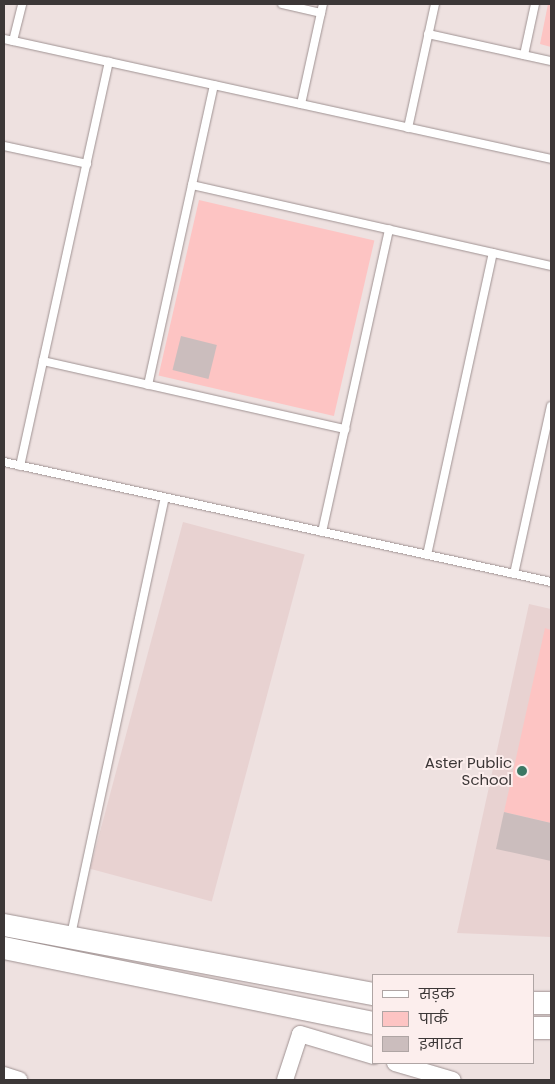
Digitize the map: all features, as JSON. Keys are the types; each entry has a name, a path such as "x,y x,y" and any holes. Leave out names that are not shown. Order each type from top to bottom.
{"street":[{"path":"4,925 372,994"},
{"path":"4,948 372,1023"},
{"path":"535,1003 551,1003"},
{"path":"285,1080 307,1009"},
{"path":"535,1028 551,1028"},
{"path":"300,1034 372,1055"},
{"path":"398,1064 454,1080"},
{"path":"4,1075 19,1080"}],"lane":[{"path":"14,41 22,4"},
{"path":"282,4 321,13"},
{"path":"301,104 323,4"},
{"path":"408,128 435,4"},
{"path":"524,55 535,4"},
{"path":"428,34 551,62"},
{"path":"4,39 551,159"},
{"path":"20,466 109,62"},
{"path":"148,385 214,85"},
{"path":"4,146 86,164"},
{"path":"192,185 551,266"},
{"path":"322,532 389,229"},
{"path":"427,555 494,253"},
{"path":"43,361 344,429"},
{"path":"514,574 551,406"},
{"path":"4,462 551,582"},
{"path":"71,937 166,498"}],"shaded area":[{"path":"183,522 305,555 212,901 90,869"},
{"name":"Aster Public School","path":"529,604 551,609 551,937 457,933"}],"green space":[{"path":"548,4 551,4 551,47 540,44"},
{"path":"199,200 374,240 334,416 159,375"},
{"path":"545,628 551,630 551,823 504,812"}],"building":[{"path":"181,336 217,345 208,379 173,370"},
{"path":"504,812 551,823 551,861 496,849"}],"place":[{"name":"Aster Public School","path":"522,771"}]}
